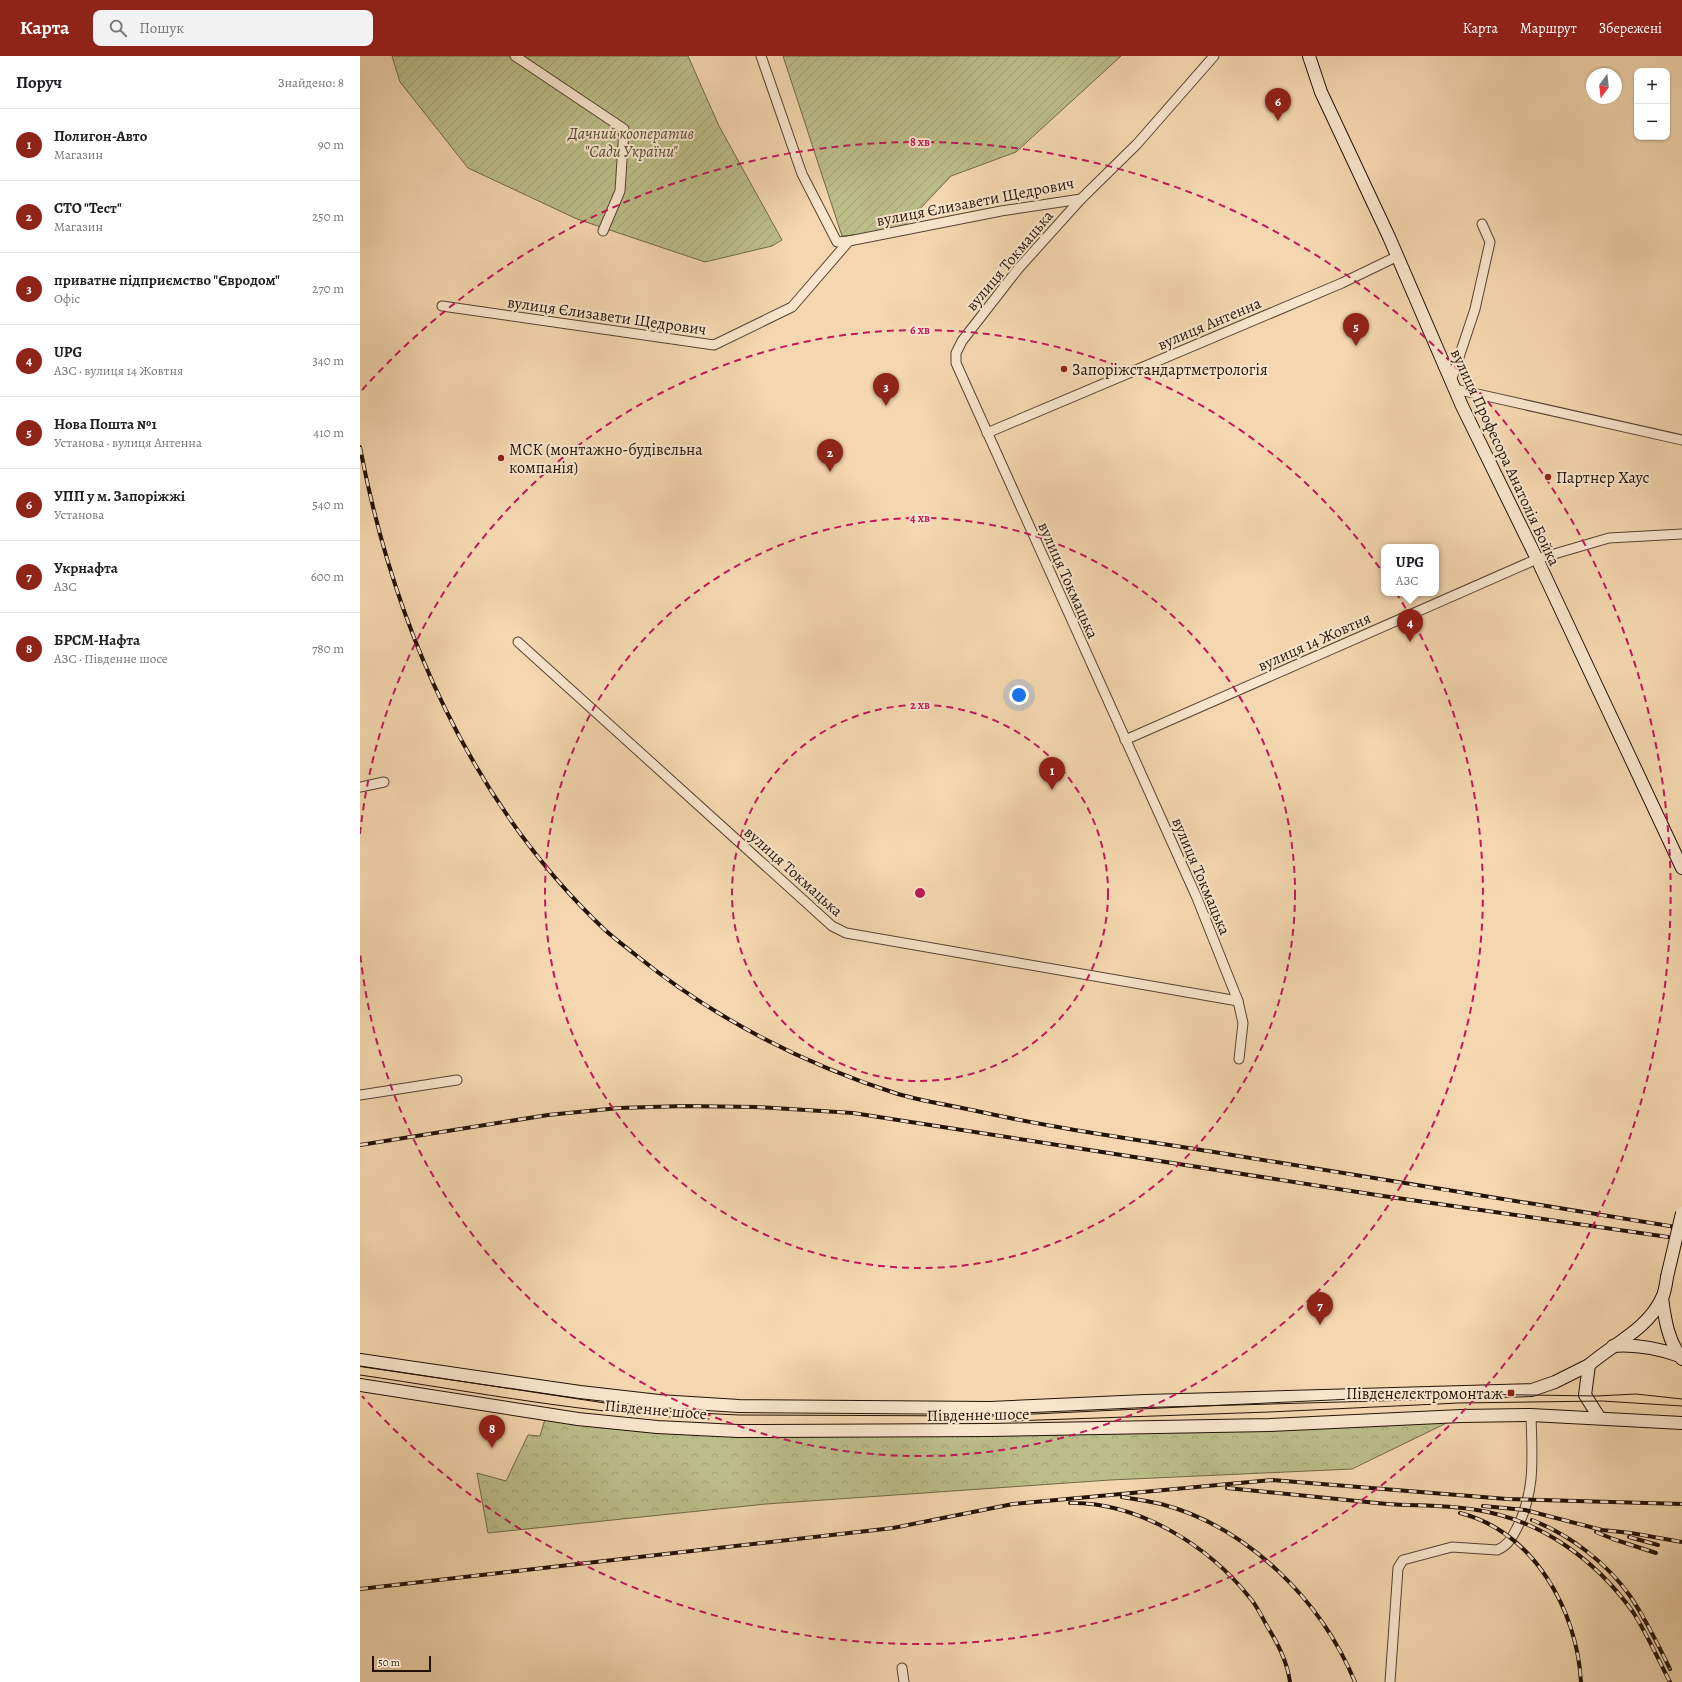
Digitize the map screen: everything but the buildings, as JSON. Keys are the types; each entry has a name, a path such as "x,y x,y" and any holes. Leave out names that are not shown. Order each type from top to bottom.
{"main road":[{"name":"вулиця Професора Анатолія Бойка","path":"1309,56 1321,92 1398,256 1453,385 1667,832 1682,868"},
{"path":"1667,832 1682,842"},
{"path":"1681,1357 1671,1339 1665,1322 1662,1298 1682,1213"},
{"name":"Південне шосе","path":"360,1360 580,1392 659,1401 740,1406 990,1408 1145,1401 1532,1390 1555,1382 1589,1365 1637,1329 1651,1314 1662,1298"},
{"path":"1613,1346 1633,1344 1657,1348 1681,1357"},
{"path":"1589,1365 1585,1395 1599,1417"},
{"name":"Південне шосе","path":"360,1385 578,1418 657,1427 738,1431 982,1430 1270,1425 1462,1416 1531,1415 1679,1421"}],"street":[{"path":"515,56 624,128 620,191 603,231"},
{"path":"761,56 802,174 837,242 849,241"},
{"name":"вулиця Єлизавети Щедрович","path":"442,306 714,345 792,307 849,241 1001,211 1081,199 1137,144 1214,56"},
{"name":"вулиця Токмацька","path":"1081,199 1018,269 962,341 956,353 956,363 1197,898 1238,1001 1243,1023 1239,1059"},
{"path":"1482,224 1490,242 1476,309 1453,385 1682,440"},
{"name":"вулиця Антенна","path":"987,433 1342,283 1398,256"},
{"name":"вулиця 14 Жовтня","path":"1125,740 1537,559 1609,538 1682,534"},
{"name":"вулиця Токмацька","path":"518,642 832,926 846,933 1238,1001"},
{"path":"360,787 384,782"},
{"path":"360,1095 457,1080"},
{"path":"1390,1682 1398,1568 1403,1560 1452,1548 1498,1550 1504,1548 1523,1517 1530,1489 1532,1474 1531,1415"},
{"path":"902,1668 904,1682"}],"green space":[{"name":"Дачний кооператив \"Сади України\"","path":"392,56 688,56 719,126 782,240 772,246 705,262 577,219 468,168 400,82"},
{"path":"783,56 1121,56 1016,152 951,176 899,231 842,236"},
{"path":"546,1416 738,1431 1461,1416 1352,1469 1110,1480 766,1504 488,1533 477,1473 506,1481 528,1435 540,1436"}],"tram line":[{"path":"360,1366 658,1411 739,1415 991,1416 1459,1394 1597,1396 1636,1394 1682,1399"},
{"path":"360,1375 578,1408 665,1417 709,1419"},
{"path":"1011,1421 1269,1412 1459,1403 1602,1401 1682,1406"}],"railway":[{"path":"360,447 375,514 394,580 417,645 445,708 477,768 515,826 557,880 605,930 666,978 697,1000 729,1019 794,1054 863,1082 898,1094 926,1101 1093,1133 1682,1228"},
{"path":"360,1145 548,1115 619,1108 683,1106 756,1107 853,1113 1383,1196 1682,1239"},
{"path":"360,1589 893,1528 1013,1504 1272,1480 1507,1499 1682,1504"},
{"path":"1227,1488 1387,1504 1466,1508 1501,1515 1523,1523 1545,1533 1565,1545 1602,1576 1618,1593 1638,1620 1670,1682"},
{"path":"1122,1497 1161,1504 1193,1515 1223,1530 1252,1549 1278,1571 1302,1596 1323,1623 1355,1682"},
{"path":"1070,1503 1096,1505 1121,1510 1146,1519 1193,1545 1214,1561 1233,1579 1257,1608 1282,1653 1290,1682"},
{"path":"1483,1506 1525,1510 1602,1530 1631,1533 1682,1542"},
{"path":"1460,1513 1486,1523 1510,1537 1530,1556 1547,1578 1560,1602 1571,1628 1578,1655 1581,1682"},
{"path":"1532,1520 1574,1542 1587,1551 1610,1572 1621,1584 1636,1605 1652,1632 1670,1669"},
{"path":"1596,1532 1656,1553"},
{"path":"1629,1537 1658,1545"}],"place":[{"name":"УПП у м. Запоріжжі","path":"1278,121"},
{"name":"Нова Пошта №1","path":"1356,346"},
{"name":"Запоріжстандартметрологія","path":"1064,369"},
{"name":"приватне підприємство \"Євродом\"","path":"886,406"},
{"name":"МСК (монтажно-будівельна компанія)","path":"501,458"},
{"name":"СТО \"Тест\"","path":"830,472"},
{"name":"Партнер Хаус","path":"1548,477"},
{"name":"UPG","path":"1410,642"},
{"name":"Полигон-Авто","path":"1052,790"},
{"name":"Укрнафта","path":"1320,1325"},
{"name":"Південелектромонтаж","path":"1511,1393"},
{"name":"БРСМ-Нафта","path":"492,1448"}]}
